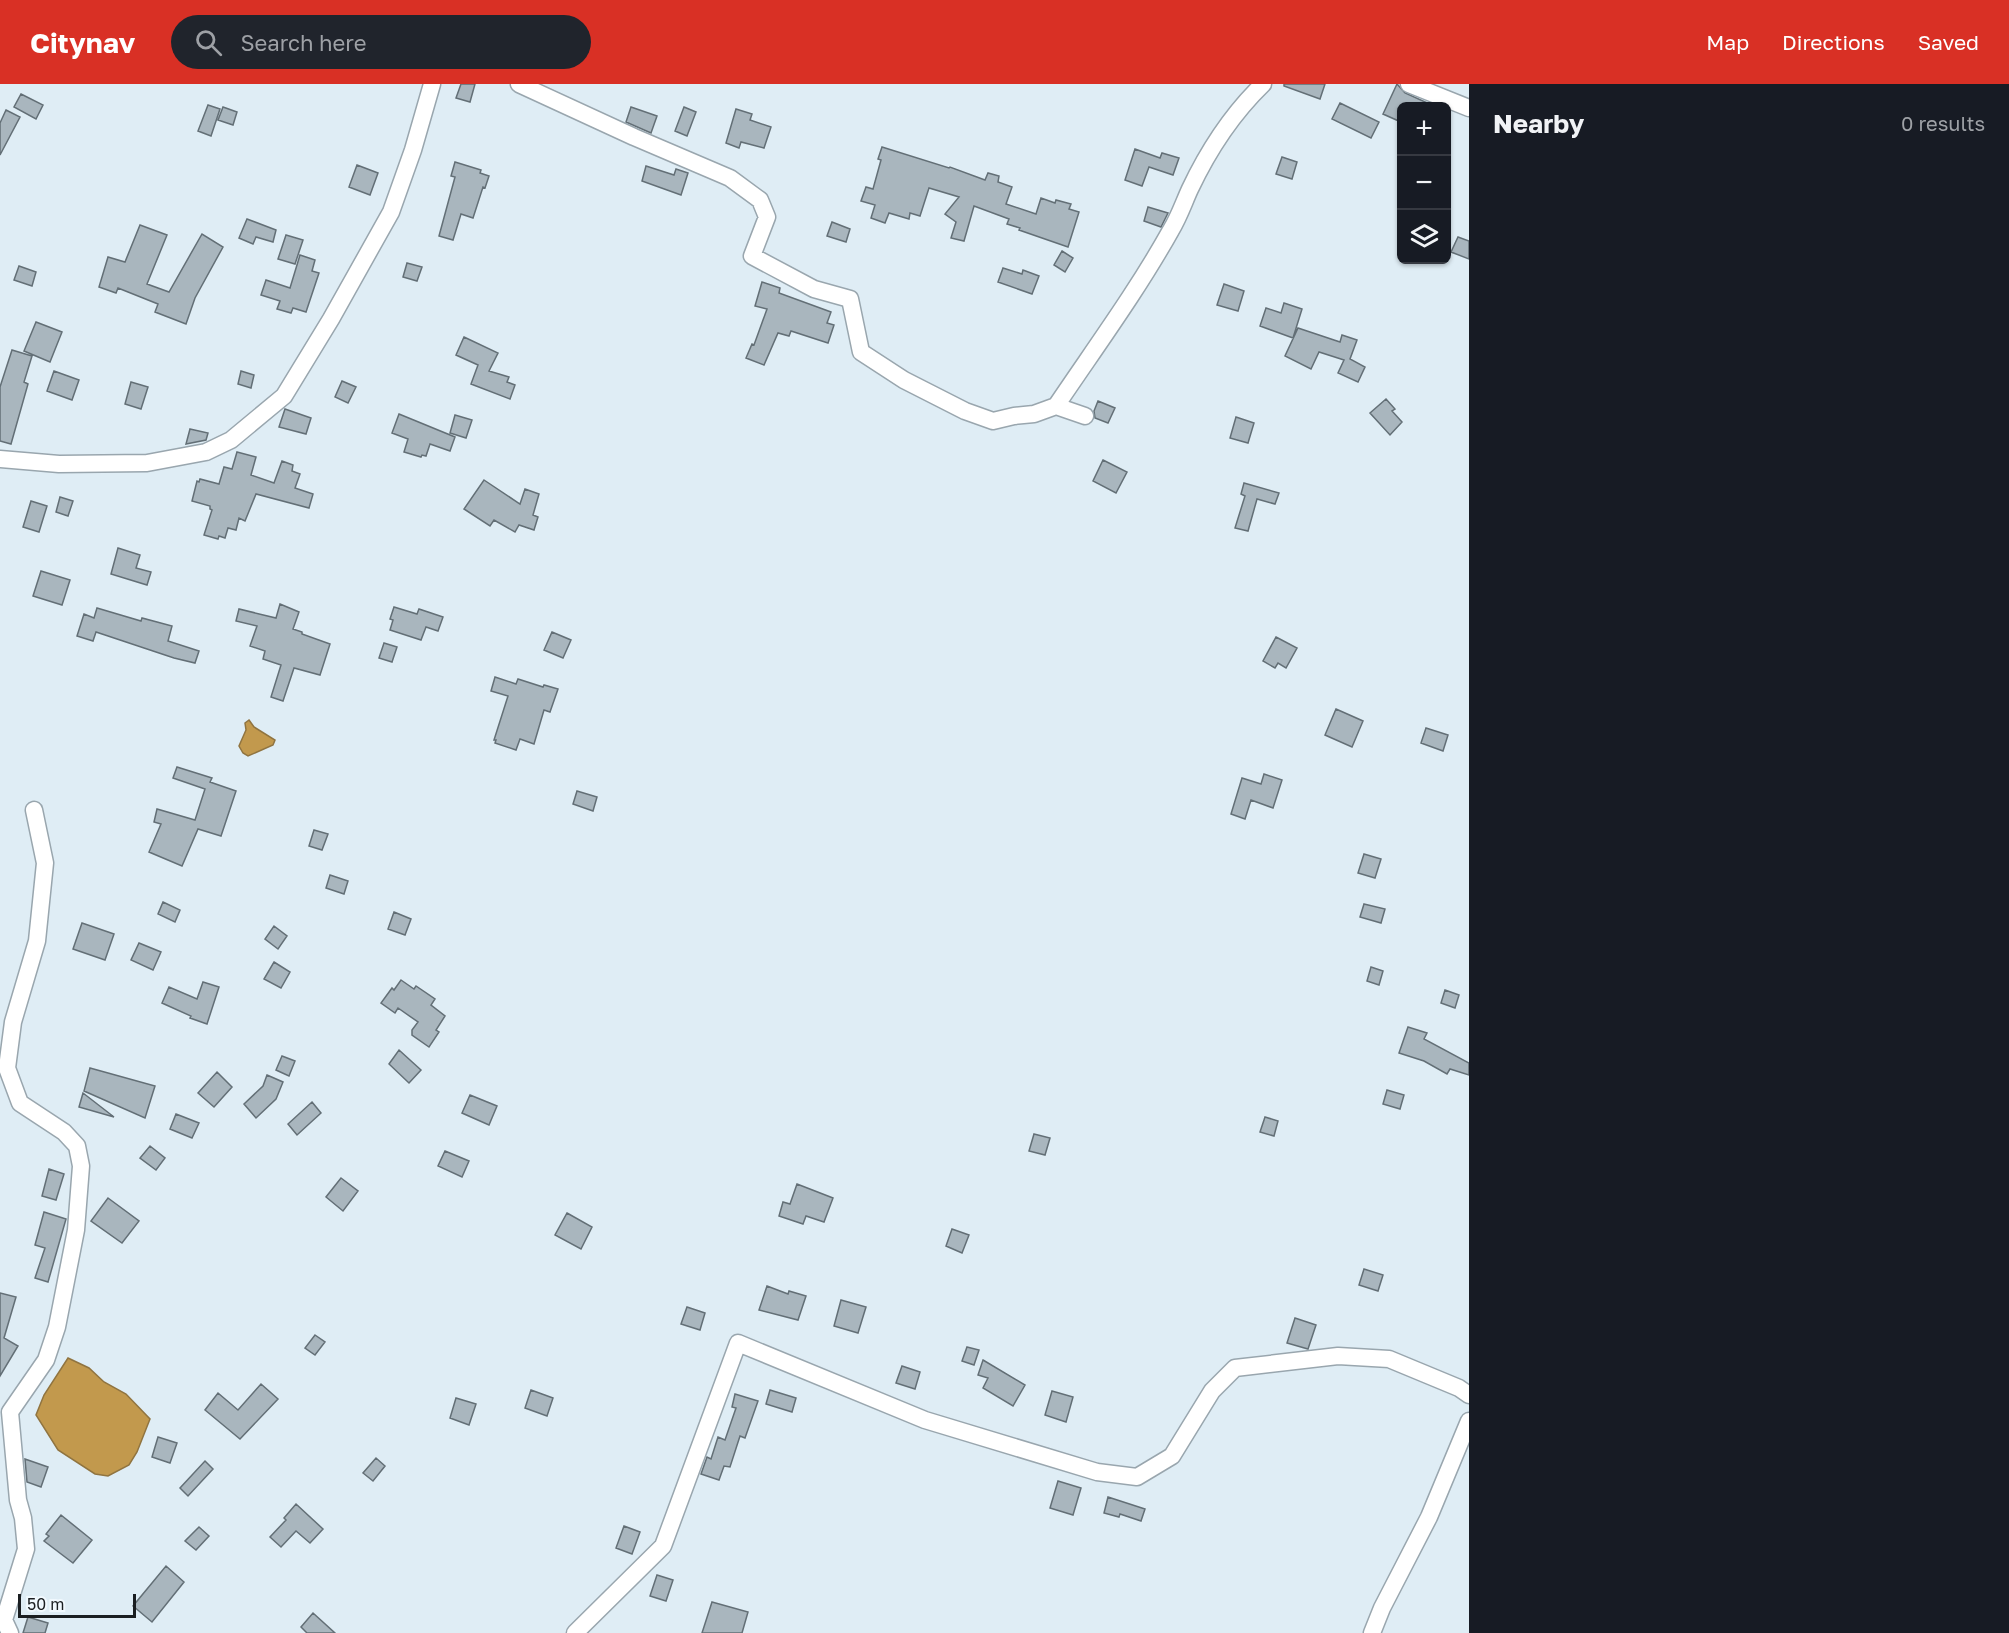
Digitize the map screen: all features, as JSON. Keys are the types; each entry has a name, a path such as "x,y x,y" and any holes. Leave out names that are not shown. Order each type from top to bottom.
{"street":[{"path":"0,459 59,464 147,463 206,452 231,440 284,396 331,319 391,212 417,139 432,84"},
{"path":"519,84 730,178 760,200 767,217 752,256 814,289 850,299 861,352 904,380 965,411 993,421 1034,414 1056,406 1114,322 1172,229 1191,186 1217,141 1242,104 1263,84"},
{"path":"1409,84 1469,108"},
{"path":"1056,406 1085,416"},
{"path":"10,1633 4,1620 26,1549 23,1518 18,1500 10,1412 46,1360 57,1327 76,1230 81,1166 77,1146 64,1132 20,1103 7,1068 13,1022 37,941 45,863 34,810"},
{"path":"575,1633 663,1546 738,1343 925,1420 1097,1472 1137,1477 1172,1456 1212,1391 1235,1368 1338,1356 1389,1359 1459,1388 1469,1395"},
{"path":"1372,1633 1382,1608 1429,1517 1469,1421"}],"shaded area":[{"path":"249,720 254,727 275,740 273,745 248,756 239,746 246,730 245,723"},
{"path":"68,1358 89,1368 104,1382 126,1394 150,1419 137,1452 129,1465 108,1476 95,1474 58,1450 36,1415 44,1395"}],"building":[{"path":"461,84 475,84 470,102 456,98"},
{"path":"1284,84 1325,84 1320,99 1284,86"},
{"path":"1397,84 1405,93 1425,102 1397,102 1397,120 1383,114"},
{"path":"21,94 43,105 36,119 14,107"},
{"path":"1340,103 1379,122 1371,138 1332,119"},
{"path":"208,105 220,109 211,136 198,131"},
{"path":"223,107 237,112 233,125 218,120"},
{"path":"631,107 657,116 651,133 626,122"},
{"path":"684,107 696,112 687,136 675,131"},
{"path":"736,109 752,114 750,120 771,127 764,148 741,142 739,148 726,143"},
{"path":"6,110 20,117 0,155 0,123"},
{"path":"882,147 985,180 988,173 999,176 998,182 1012,187 1006,204 1036,214 1041,198 1055,203 1056,200 1071,204 1069,209 1079,212 1068,247 1019,230 1020,228 1007,224 1009,219 974,206 964,241 951,238 956,222 945,214 959,197 929,188 920,216 910,213 909,219 889,213 885,223 871,218 875,205 861,201 866,187 873,189"},
{"path":"1135,149 1160,158 1162,153 1179,158 1173,175 1149,167 1142,186 1125,180"},
{"path":"1282,157 1297,162 1292,179 1276,174"},
{"path":"455,162 481,170 480,173 489,176 473,218 461,214 453,240 439,236 455,177 451,176"},
{"path":"357,165 378,173 370,195 349,187"},
{"path":"646,166 674,175 676,169 688,173 681,195 642,181"},
{"path":"1148,207 1168,213 1161,227 1144,221"},
{"path":"247,219 276,230 273,242 256,237 253,244 239,238"},
{"path":"832,222 850,229 846,242 827,236"},
{"path":"140,225 167,235 147,284 169,292 202,234 223,247 195,298 186,324 155,312 158,304 118,288 116,293 99,287 108,257 125,262"},
{"path":"286,235 303,240 295,264 278,259"},
{"path":"1458,237 1469,241 1469,259 1451,252"},
{"path":"1062,251 1073,258 1065,272 1054,265"},
{"path":"300,255 315,260 312,271 319,273 306,312 293,308 291,313 277,309 280,301 261,295 266,280 290,288"},
{"path":"407,263 422,267 417,281 403,277"},
{"path":"19,266 36,272 32,286 14,280"},
{"path":"1003,268 1022,274 1023,270 1039,276 1032,294 998,282"},
{"path":"762,282 780,288 779,293 831,312 827,323 834,325 828,343 791,331 789,336 778,333 764,365 746,358 752,344 754,345 767,309 755,306"},
{"path":"1224,284 1244,291 1238,311 1217,305"},
{"path":"1284,303 1302,309 1293,338 1260,326 1266,308 1281,313"},
{"path":"36,322 62,332 50,362 24,351"},
{"path":"1298,328 1340,342 1342,335 1357,340 1350,359 1365,367 1358,382 1338,373 1344,360 1319,352 1311,369 1285,356"},
{"path":"464,337 498,353 489,371 509,377 507,382 515,385 510,399 471,384 478,365 456,355"},
{"path":"12,350 32,356 24,382 28,384 11,444 0,441 0,387"},
{"path":"54,371 79,380 72,400 47,391"},
{"path":"241,371 254,375 251,388 238,384"},
{"path":"342,381 356,387 348,403 335,397"},
{"path":"131,382 148,387 141,409 125,404"},
{"path":"1386,399 1395,409 1392,411 1402,422 1390,435 1370,413"},
{"path":"1098,401 1115,408 1108,423 1095,418 1094,411"},
{"path":"285,409 311,418 306,434 279,427"},
{"path":"399,414 455,437 450,451 430,444 426,456 421,457 404,452 408,439 392,433"},
{"path":"455,415 472,420 466,438 450,433"},
{"path":"1236,417 1254,423 1248,443 1230,438"},
{"path":"190,429 208,433 206,440 186,444"},
{"path":"237,452 256,457 251,475 274,483 282,461 293,465 292,471 300,474 295,488 313,494 309,508 256,494 245,521 239,518 236,530 228,528 225,538 219,536 218,539 204,535 212,510 210,506 192,501 197,481 199,482 200,479 219,484 224,467 232,469"},
{"path":"1103,460 1127,472 1116,493 1093,481"},
{"path":"484,480 520,504 525,489 539,494 533,515 538,517 534,530 519,525 515,532 494,520 490,526 464,509"},
{"path":"1244,483 1279,493 1275,504 1257,499 1248,531 1235,528 1245,496 1241,494"},
{"path":"60,497 73,501 68,516 56,512"},
{"path":"31,501 47,506 39,532 23,527"},
{"path":"118,548 140,555 136,568 151,572 147,585 111,574"},
{"path":"41,571 70,580 62,605 33,596"},
{"path":"280,604 299,612 293,629 330,644 320,675 294,668 283,701 271,697 281,665 263,659 265,651 250,646 257,626 236,621 239,609 276,618"},
{"path":"394,607 417,614 419,609 443,617 438,631 426,627 421,640 390,630 393,620 390,619"},
{"path":"97,608 141,621 142,618 172,626 168,641 199,651 195,663 96,632 93,641 77,636 84,614 94,618"},
{"path":"552,632 571,640 563,658 544,650"},
{"path":"1276,637 1297,648 1286,668 1278,663 1275,668 1263,661"},
{"path":"384,643 397,647 392,662 379,658"},
{"path":"495,677 516,684 518,679 558,689 550,712 544,710 534,744 520,739 516,750 495,743 508,696 491,691"},
{"path":"1336,709 1363,721 1352,747 1325,735"},
{"path":"1426,728 1448,735 1443,751 1421,743"},
{"path":"177,767 212,778 210,782 236,791 221,836 198,829 182,866 149,852 161,824 154,822 157,809 195,820 205,789 173,778"},
{"path":"1264,774 1282,780 1273,808 1251,800 1245,819 1231,814 1242,778 1261,784"},
{"path":"577,791 597,797 593,811 573,804"},
{"path":"314,830 328,834 322,850 309,846"},
{"path":"1364,854 1381,859 1375,878 1358,873"},
{"path":"330,875 348,881 344,894 326,888"},
{"path":"163,902 180,910 175,922 158,914"},
{"path":"1364,904 1385,909 1381,923 1360,917"},
{"path":"394,912 411,919 405,935 388,929"},
{"path":"82,923 114,934 105,960 73,949"},
{"path":"274,926 287,936 278,949 265,939"},
{"path":"139,943 161,952 153,970 131,960"},
{"path":"274,962 290,972 281,988 264,979"},
{"path":"1371,967 1383,971 1379,985 1367,981"},
{"path":"401,980 414,989 416,986 435,999 431,1005 445,1016 436,1030 439,1032 429,1047 412,1035 412,1030 418,1022 398,1008 395,1013 381,1003"},
{"path":"203,982 219,987 207,1024 162,1003 169,987 197,999"},
{"path":"1445,990 1459,995 1455,1008 1441,1003"},
{"path":"1408,1027 1427,1033 1424,1039 1469,1063 1469,1075 1450,1069 1447,1074 1424,1061 1399,1053"},
{"path":"399,1050 421,1070 409,1083 389,1064"},
{"path":"282,1056 295,1061 289,1076 276,1070"},
{"path":"90,1068 155,1086 145,1118 84,1091"},
{"path":"217,1072 232,1087 214,1107 198,1093"},
{"path":"267,1075 283,1082 276,1099 256,1118 244,1104 263,1086"},
{"path":"1387,1090 1404,1095 1400,1109 1383,1104"},
{"path":"83,1093 114,1117 79,1107"},
{"path":"470,1095 497,1106 489,1125 462,1113"},
{"path":"312,1102 321,1113 297,1135 288,1124"},
{"path":"176,1114 199,1123 192,1138 170,1129"},
{"path":"1265,1117 1278,1121 1274,1136 1260,1132"},
{"path":"1034,1134 1050,1138 1045,1155 1029,1151"},
{"path":"150,1146 165,1158 156,1170 140,1158"},
{"path":"445,1151 469,1161 462,1177 438,1166"},
{"path":"49,1169 64,1174 56,1200 42,1196"},
{"path":"341,1178 358,1191 343,1211 326,1197"},
{"path":"797,1184 833,1198 824,1222 806,1216 803,1224 779,1216 783,1202 790,1204"},
{"path":"108,1198 139,1221 122,1243 91,1221"},
{"path":"44,1212 66,1219 48,1282 35,1278 45,1248 35,1245"},
{"path":"567,1213 592,1227 581,1249 555,1235"},
{"path":"952,1229 969,1235 962,1253 946,1246"},
{"path":"1364,1269 1383,1275 1378,1291 1359,1285"},
{"path":"767,1286 788,1294 789,1291 806,1296 798,1320 759,1310"},
{"path":"0,1293 16,1297 4,1338 18,1346 0,1376"},
{"path":"841,1300 866,1307 858,1333 834,1326"},
{"path":"687,1307 705,1313 700,1330 681,1324"},
{"path":"1295,1318 1316,1325 1308,1349 1287,1343"},
{"path":"315,1335 325,1342 315,1355 305,1348"},
{"path":"967,1347 979,1350 974,1365 962,1361"},
{"path":"983,1360 1025,1385 1013,1406 983,1388 988,1378 978,1375"},
{"path":"902,1366 920,1372 915,1389 896,1383"},
{"path":"261,1384 278,1399 240,1439 205,1410 218,1393 238,1410"},
{"path":"531,1390 553,1398 547,1416 525,1408"},
{"path":"770,1390 796,1398 792,1412 766,1404"},
{"path":"1052,1391 1073,1397 1066,1422 1045,1415"},
{"path":"735,1394 758,1401 745,1438 740,1436 730,1467 724,1466 719,1480 701,1474 707,1457 711,1459 718,1437 725,1440 736,1408 732,1407"},
{"path":"456,1398 476,1404 469,1425 450,1418"},
{"path":"158,1437 177,1443 170,1463 152,1457"},
{"path":"376,1458 385,1466 373,1481 363,1473"},
{"path":"25,1459 48,1467 41,1487 27,1482"},
{"path":"205,1461 213,1469 188,1496 180,1488"},
{"path":"1058,1481 1081,1488 1073,1515 1050,1508"},
{"path":"1108,1497 1145,1509 1141,1521 1120,1514 1119,1517 1104,1513"},
{"path":"296,1504 323,1529 310,1543 296,1531 281,1547 270,1537 286,1520 284,1518"},
{"path":"61,1515 92,1540 73,1563 44,1541 49,1536 46,1534"},
{"path":"624,1526 640,1532 632,1554 616,1548"},
{"path":"199,1527 209,1536 196,1550 185,1541"},
{"path":"166,1566 184,1582 152,1622 133,1606"},
{"path":"657,1575 673,1580 666,1601 650,1596"},
{"path":"712,1602 748,1612 742,1633 702,1633"},
{"path":"313,1613 335,1633 307,1633 301,1627"},
{"path":"28,1617 48,1623 45,1633 23,1633"}]}
